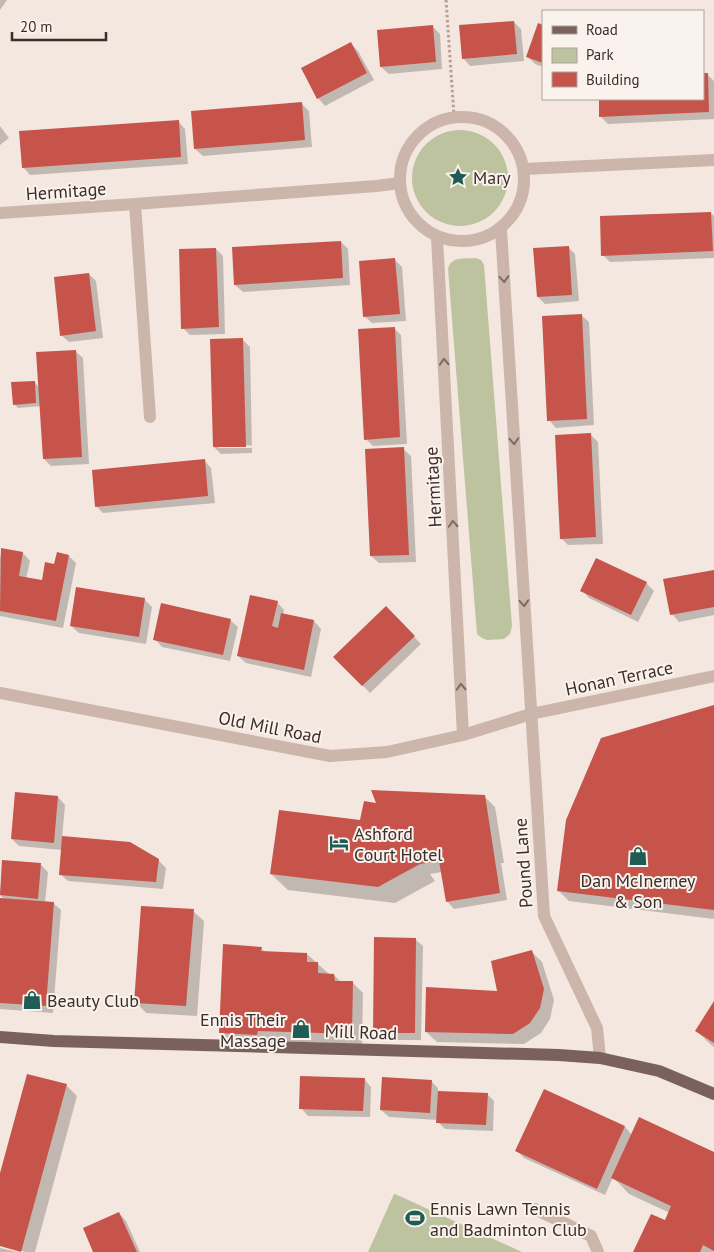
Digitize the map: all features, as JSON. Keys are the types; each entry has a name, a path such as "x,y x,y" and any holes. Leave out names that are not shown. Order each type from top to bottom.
{"main road":[{"name":"Mill Road","path":"0,1037 74,1041 560,1055 600,1058 659,1071 714,1094"}],"street":[{"path":"454,116 473,117 488,122 496,128 511,140 524,169 523,193 514,213 501,230 477,240 455,241 437,236 418,224 409,212 400,183 404,157 418,135 441,120 454,116"},
{"path":"524,169 714,160"},
{"name":"Hermitage","path":"0,213 400,183"},
{"path":"135,204 150,418"},
{"path":"501,230 531,714"},
{"name":"Hermitage","path":"437,236 464,735"},
{"name":"Honan Terrace","path":"531,714 714,676"},
{"name":"Old Mill Road","path":"0,693 330,756 387,752 464,735 531,714"},
{"name":"Pound Lane","path":"531,714 544,916 597,1028 600,1058"},
{"path":"535,1209 591,1236 598,1252"}],"path":[{"path":"446,0 454,116"}],"green space":[{"path":"460,130 478,133 494,144 505,160 508,178 505,196 494,212 478,223 460,226 442,223 426,212 415,196 412,178 415,160 426,144 442,133"},
{"path":"476,258 481,260 484,265 512,626 510,634 504,639 487,640 477,634 448,269 455,260"},
{"name":"Ennis Lawn Tennis and Badminton Club","path":"395,1194 522,1252 368,1252"}],"building":[{"path":"514,21 517,54 462,59 459,25"},
{"path":"538,23 542,25 542,63 526,57"},
{"path":"433,25 436,62 380,67 377,30"},
{"path":"351,42 367,73 317,99 301,68"},
{"path":"704,73 708,73 709,112 599,117 599,100 704,100"},
{"path":"302,102 305,140 194,149 191,111"},
{"path":"179,120 181,157 22,168 19,131"},
{"path":"711,212 713,251 601,256 600,216"},
{"path":"341,241 343,278 234,285 232,247"},
{"path":"569,246 572,295 537,297 533,248"},
{"path":"216,248 219,327 181,329 179,249"},
{"path":"395,258 400,314 363,317 359,261"},
{"path":"89,273 96,331 60,336 54,277"},
{"path":"582,314 587,419 547,421 542,316"},
{"path":"395,327 400,437 364,440 358,329"},
{"path":"243,338 246,447 213,447 210,339"},
{"path":"76,350 82,457 43,459 36,352"},
{"path":"35,381 36,403 13,405 11,382"},
{"path":"591,433 596,537 560,539 555,435"},
{"path":"404,447 409,555 370,556 365,449"},
{"path":"205,459 208,496 95,507 92,470"},
{"path":"1,548 23,552 19,576 42,580 45,562 54,564 57,552 69,555 56,621 0,611"},
{"path":"596,558 647,582 631,615 580,591"},
{"path":"714,570 714,607 670,615 663,579"},
{"path":"76,587 145,598 139,637 70,626"},
{"path":"250,595 278,601 272,626 278,628 281,613 314,620 304,670 237,656"},
{"path":"161,603 231,619 223,655 153,640"},
{"path":"386,606 415,636 362,686 333,657"},
{"name":"Dan McInerney & Son","path":"714,705 714,910 557,891 566,820 601,738"},
{"path":"371,790 485,795 500,893 446,902 439,861 420,864 378,887 270,874 279,810 360,820 364,801 376,803"},
{"path":"15,792 58,796 54,843 11,839"},
{"path":"62,836 130,842 159,859 156,882 59,875"},
{"path":"2,860 41,863 38,899 0,895"},
{"path":"0,898 54,902 46,1006 0,1003"},
{"path":"141,906 194,909 186,1006 134,1003"},
{"path":"374,937 416,938 415,1033 373,1033"},
{"path":"223,944 262,947 261,951 307,953 307,962 318,962 318,973 334,974 335,981 353,981 352,1034 258,1031 257,1035 219,1033"},
{"path":"532,950 544,989 540,1008 530,1023 513,1034 425,1032 426,987 497,991 491,961"},
{"path":"714,1001 714,1043 695,1031"},
{"path":"27,1074 67,1084 21,1252 0,1246 0,1173"},
{"path":"300,1076 365,1078 363,1111 299,1109"},
{"path":"382,1077 432,1080 430,1113 380,1110"},
{"path":"544,1089 625,1126 597,1189 515,1151"},
{"path":"438,1091 488,1093 486,1125 436,1123"},
{"path":"639,1117 714,1152 714,1251 703,1245 700,1252 633,1252 651,1214 665,1220 671,1206 611,1178"},
{"path":"119,1212 137,1252 93,1252 83,1228"}],"place":[{"name":"Mary","path":"458,177"},
{"name":"Ashford Court Hotel","path":"339,843"},
{"name":"Dan McInerney & Son","path":"638,856"},
{"name":"Beauty Club","path":"32,1000"},
{"name":"Ennis Their Massage","path":"301,1029"},
{"name":"Ennis Lawn Tennis and Badminton Club","path":"415,1218"}]}
